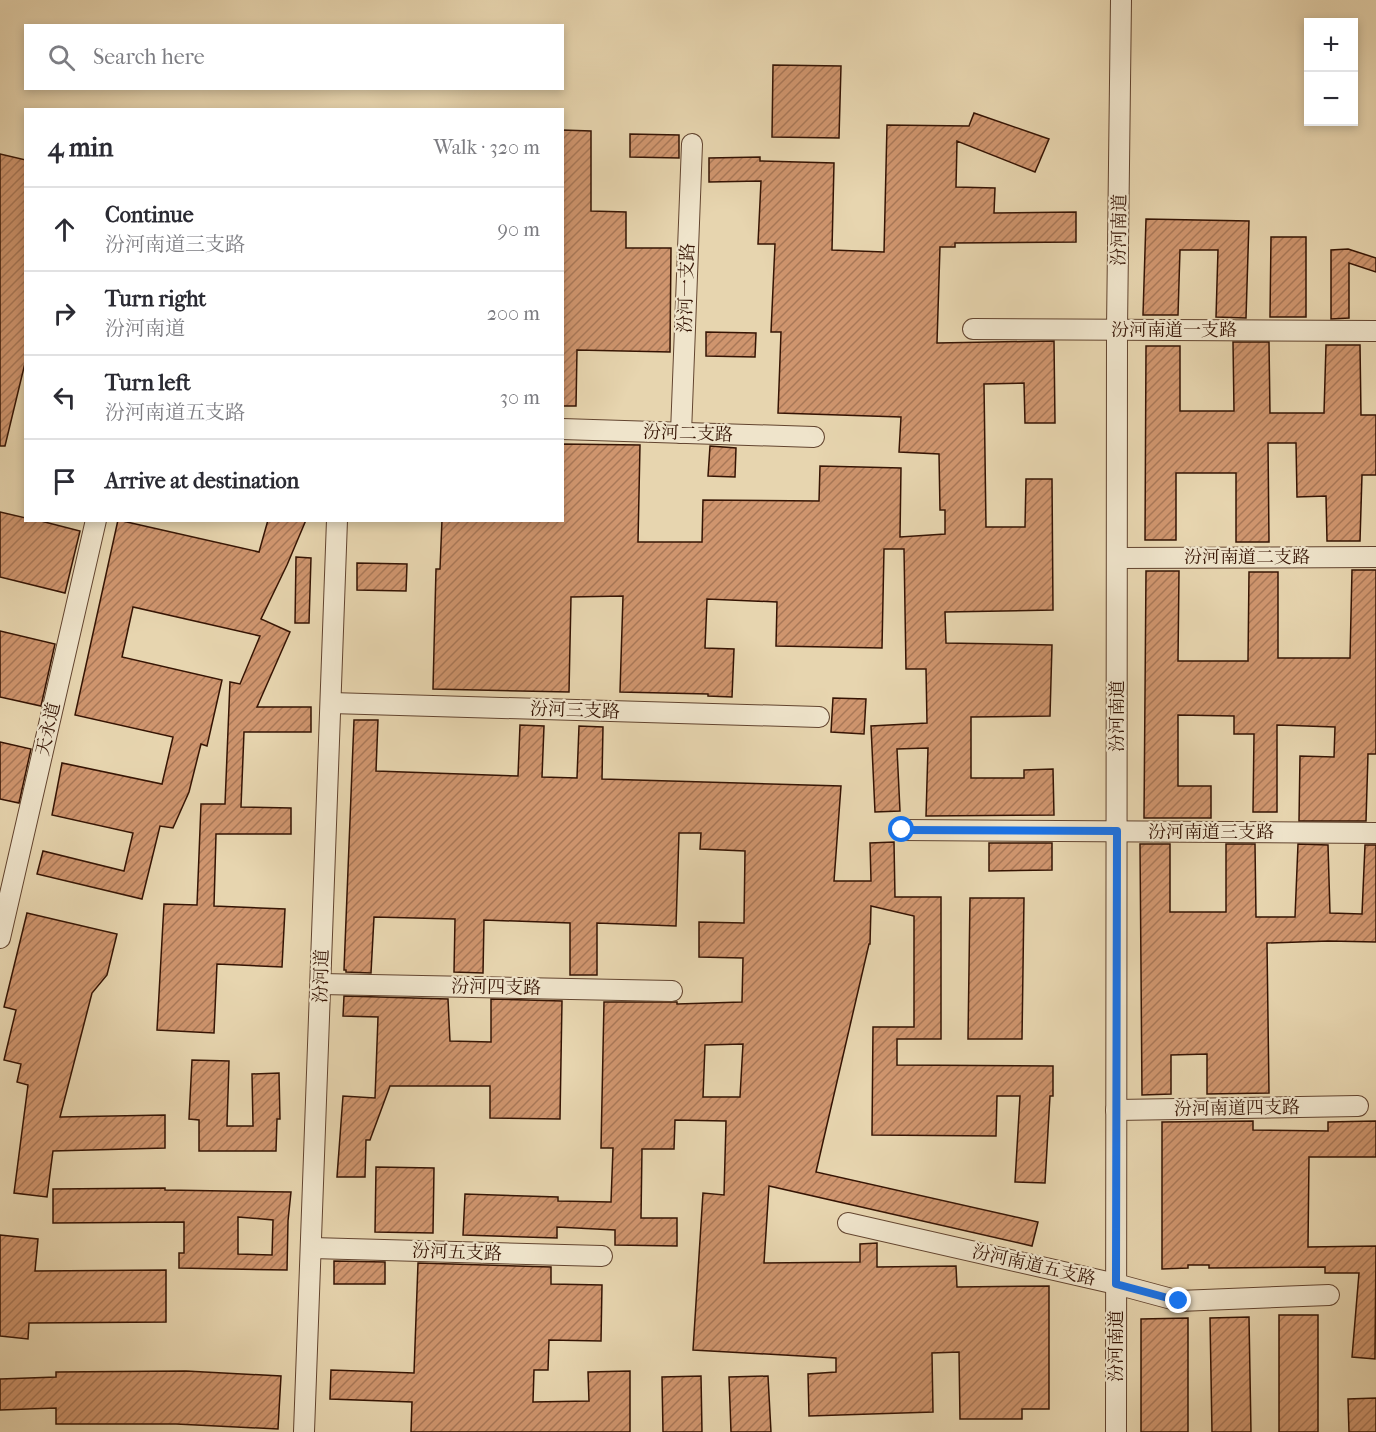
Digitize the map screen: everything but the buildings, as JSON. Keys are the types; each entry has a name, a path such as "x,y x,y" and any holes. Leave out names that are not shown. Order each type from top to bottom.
{"street":[{"name":"汾河南道","path":"1116,1432 1117,329 1121,0"},
{"name":"汾河一支路","path":"681,433 692,144"},
{"name":"汾河南道一支路","path":"973,329 1376,331"},
{"name":"汾河二支路","path":"564,429 814,437"},
{"name":"天永道","path":"0,938 96,522"},
{"name":"汾河道","path":"304,1432 337,522"},
{"name":"汾河南道二支路","path":"1117,558 1376,557"},
{"name":"汾河三支路","path":"331,703 819,717"},
{"name":"汾河南道三支路","path":"902,830 1376,833"},
{"name":"汾河四支路","path":"321,984 672,991"},
{"name":"汾河南道四支路","path":"1116,1110 1358,1106"},
{"name":"汾河南道五支路","path":"848,1223 1116,1284 1179,1301 1329,1295"},
{"name":"汾河五支路","path":"312,1248 602,1256"}],"route":[{"path":"902,830 1117,831 1116,1284 1179,1301"}]}
